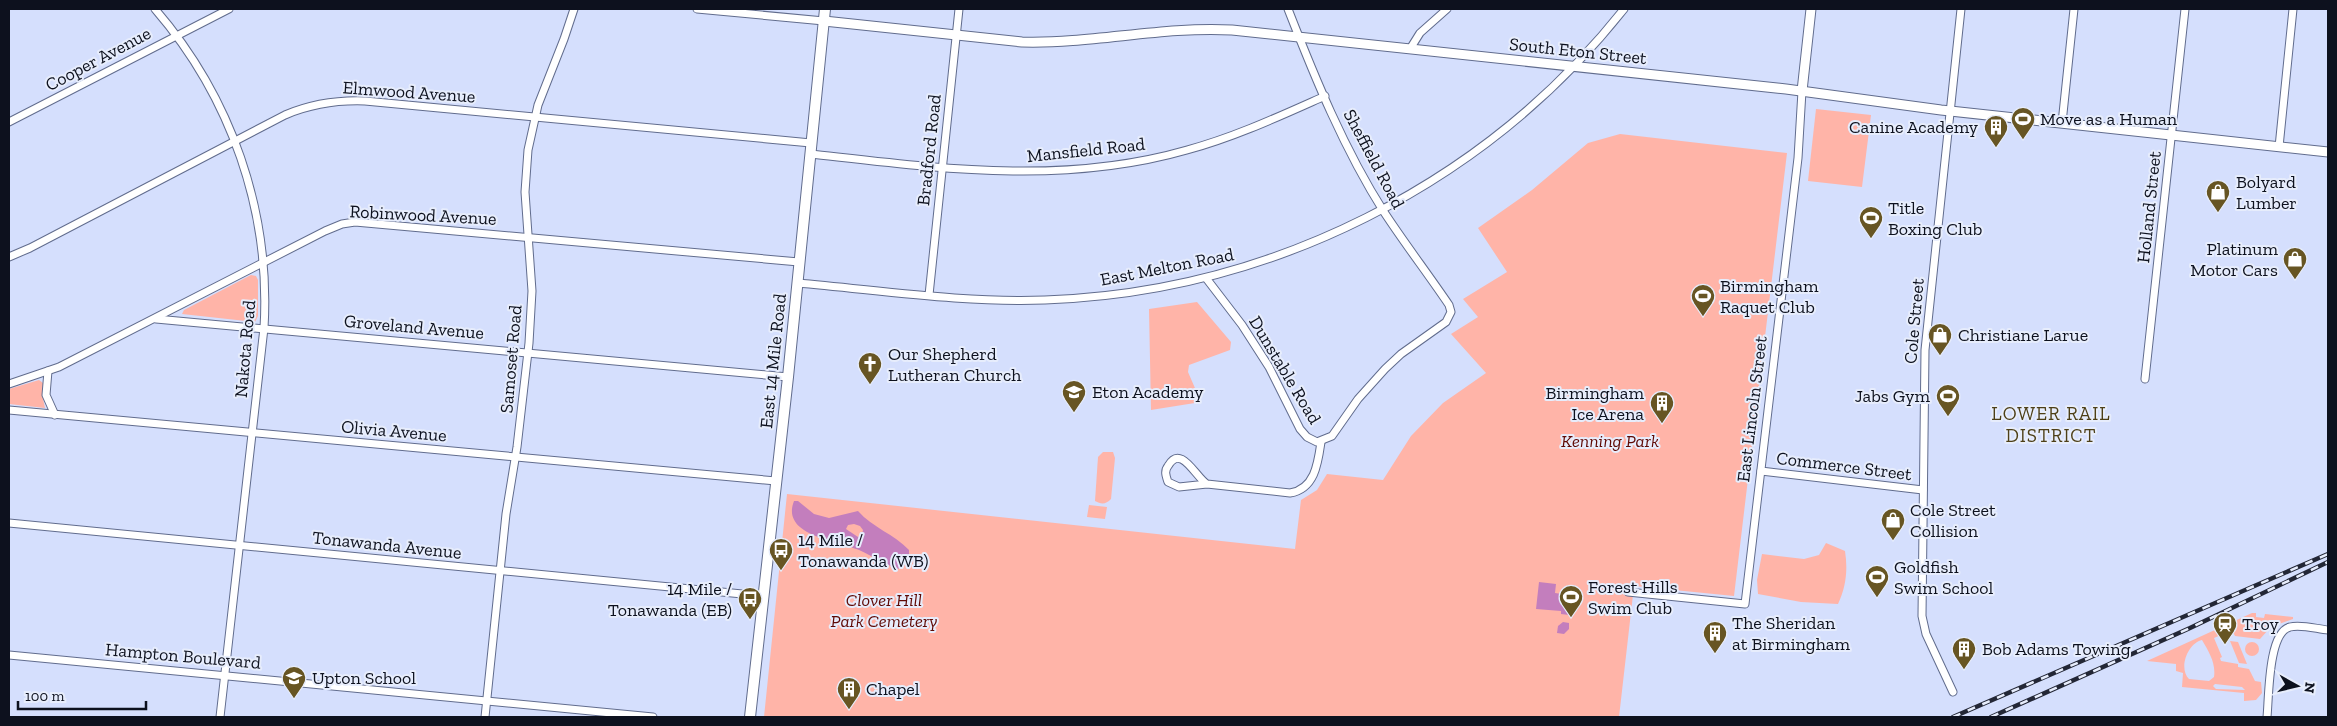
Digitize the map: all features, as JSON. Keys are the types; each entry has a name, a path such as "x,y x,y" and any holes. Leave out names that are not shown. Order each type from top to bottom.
{"main road":[{"name":"East 14 Mile Road","path":"750,717 788,377 825,9"}],"street":[{"name":"Nakota Road","path":"156,9 177,35 208,83 235,141 254,199 263,263 264,328 220,717"},
{"name":"Cooper Avenue","path":"9,122 229,9"},
{"name":"Samoset Road","path":"484,717 499,571 506,514 516,458 528,352 532,291 525,183 535,116 574,9"},
{"path":"698,9 824,21"},
{"name":"Bradford Road","path":"929,295 959,9"},
{"name":"Sheffield Road","path":"1288,9 1349,149 1383,210 1449,306 1451,312 1446,322 1414,344 1385,369 1358,399 1332,436 1323,441"},
{"path":"1410,49 1420,33 1447,9"},
{"name":"East Melton Road","path":"797,283 997,300 1060,299 1130,292 1206,278 1306,246 1383,210 1480,150 1531,108 1573,67 1624,9"},
{"name":"East Lincoln Street","path":"1628,592 1745,604 1798,158 1802,91 1811,9"},
{"name":"Cole Street","path":"1953,692 1926,634 1924,623 1923,490 1925,350 1962,9"},
{"path":"2062,123 2074,9"},
{"name":"Holland Street","path":"2145,379 2185,9"},
{"path":"2279,146 2294,9"},
{"name":"South Eton Street","path":"824,21 1048,42 1197,28 1300,37 1802,91 1950,111 2328,152"},
{"name":"Mansfield Road","path":"811,148 942,168 985,172 1071,170 1186,151 1260,125 1325,96"},
{"name":"Elmwood Avenue","path":"9,257 30,248 295,110 335,101 365,101 535,116 811,148"},
{"name":"Robinwood Avenue","path":"9,384 48,371 156,319 336,226 355,222 799,262"},
{"name":"Dunstable Road","path":"1206,278 1242,325 1269,367 1300,429 1306,437 1323,441"},
{"name":"Groveland Avenue","path":"156,319 788,377"},
{"path":"48,371 46,395 55,414"},
{"name":"Olivia Avenue","path":"9,410 776,481"},
{"path":"1206,484 1200,480 1185,460 1175,460 1166,468 1165,472 1168,482 1175,486 1206,484 1284,493 1301,491 1311,480 1323,441"},
{"name":"Commerce Street","path":"1761,471 1923,490"},
{"name":"Tonawanda Avenue","path":"9,523 763,596"},
{"path":"2267,717 2274,646 2279,635 2286,628 2294,626 2328,630"},
{"name":"Hampton Boulevard","path":"9,654 653,717"}],"green space":[{"path":"1816,109 1871,115 1862,187 1808,181"},
{"path":"1620,134 1787,153 1734,596 1634,586 1619,717 764,717 787,494 1295,549 1301,500 1317,490 1327,474 1383,480 1411,436 1443,403 1486,373 1451,334 1478,317 1463,299 1507,272 1478,228 1532,190 1588,143"},
{"path":"251,275 256,276 258,280 258,316 255,322 182,314 184,310"},
{"path":"1197,302 1231,342 1230,350 1189,365 1188,372 1201,402 1151,410 1149,309"},
{"path":"39,380 43,383 42,394 45,408 9,404 9,389"},
{"path":"1103,452 1113,452 1115,458 1111,499 1106,503 1095,501 1098,457"},
{"path":"1089,505 1107,507 1105,519 1087,517"},
{"path":"1826,543 1845,551 1846,578 1838,604 1801,602 1758,594 1757,580 1762,554 1804,559 1819,555"},
{"path":"2252,613 2256,613 2256,617 2264,618 2265,614 2293,617 2293,619 2279,624 2276,621 2260,639 2235,636 2232,630 2214,638 2222,657 2220,658 2221,661 2238,664 2238,667 2249,669 2255,681 2261,682 2262,693 2256,700 2244,701 2244,693 2182,687 2183,673 2176,671 2176,664 2147,661","holes":["2202,640 2214,667 2214,677 2209,681 2189,679 2184,669 2186,656 2189,651 2197,642","2215,684 2242,687 2245,690 2216,689 2213,686"]},
{"path":"2230,641 2238,642 2247,664 2239,663"},
{"path":"2252,642 2257,644 2259,649 2257,654 2252,656 2247,654 2245,649 2247,644"}],"shaded area":[{"path":"794,501 798,501 814,514 829,518 858,511 870,522 903,544 909,550 909,559 898,569 859,550 826,540 803,530 796,522 792,513","holes":["848,525 860,526 863,530 862,535 858,537 846,529"]},
{"path":"1539,582 1556,584 1555,593 1568,595 1568,592 1572,593 1569,615 1561,614 1561,611 1536,609"},
{"path":"1563,622 1569,623 1569,629 1564,634 1557,633 1558,626"}],"railway":[{"path":"1953,717 2328,554"},
{"path":"1991,717 2190,628 2328,562"}],"place":[{"name":"Move as a Human","path":"2023,140"},
{"name":"Canine Academy","path":"1996,148"},
{"name":"Bolyard Lumber","path":"2218,213"},
{"name":"Title Boxing Club","path":"1871,239"},
{"name":"Platinum Motor Cars","path":"2295,280"},
{"name":"Birmingham Raquet Club","path":"1703,317"},
{"name":"Christiane Larue","path":"1940,356"},
{"name":"Our Shepherd Lutheran Church","path":"870,385"},
{"name":"Eton Academy","path":"1074,413"},
{"name":"Jabs Gym","path":"1948,417"},
{"name":"Birmingham Ice Arena","path":"1662,424"},
{"name":"Cole Street Collision","path":"1893,541"},
{"name":"14 Mile / Tonawanda (WB)","path":"781,571"},
{"name":"Goldfish Swim School","path":"1877,598"},
{"name":"Forest Hills Swim Club","path":"1571,618"},
{"name":"14 Mile / Tonawanda (EB)","path":"750,620"},
{"name":"Troy","path":"2225,645"},
{"name":"The Sheridan at Birmingham","path":"1715,654"},
{"name":"Bob Adams Towing","path":"1964,670"},
{"name":"Upton School","path":"294,699"},
{"name":"Chapel","path":"849,710"}],"district":[{"name":"LOWER RAIL DISTRICT","path":"2051,424"}],"park label":[{"name":"Kenning Park","path":"1610,441"},
{"name":"Clover Hill Park Cemetery","path":"884,610"}]}
